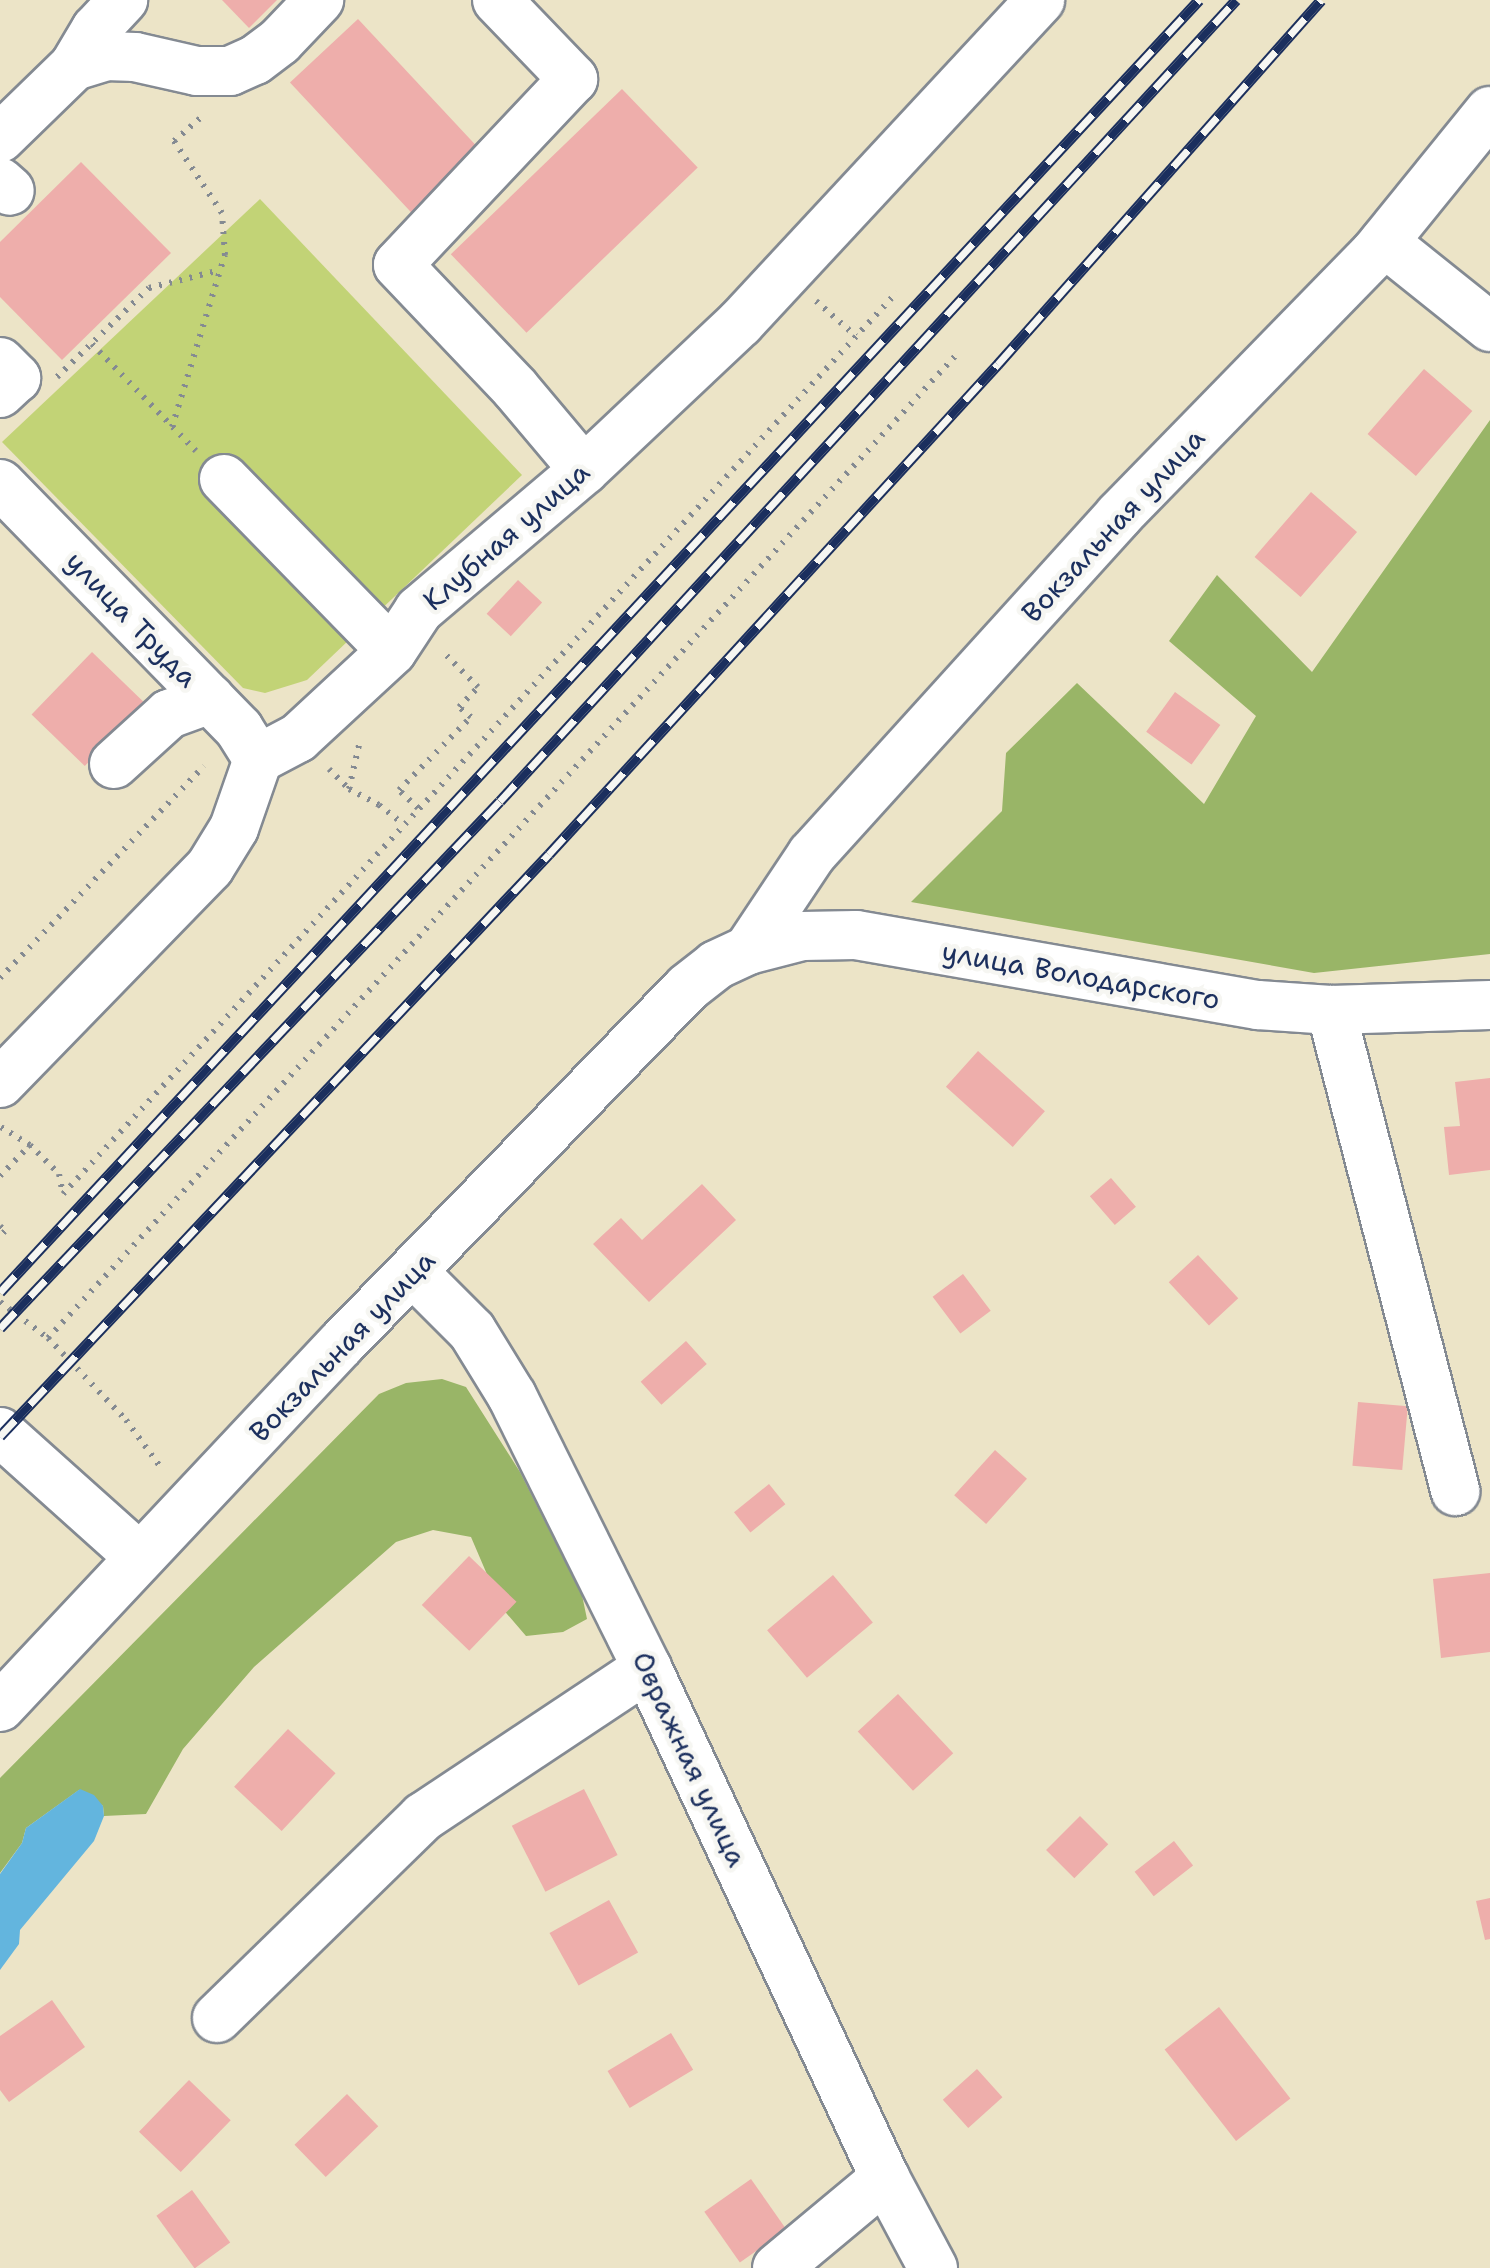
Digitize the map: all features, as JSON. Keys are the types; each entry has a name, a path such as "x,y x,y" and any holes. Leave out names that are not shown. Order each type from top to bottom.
{"street":[{"path":"0,138 74,66 96,29 123,0"},
{"path":"74,66 106,56 230,71 255,60 280,41 319,0"},
{"path":"498,0 573,79 398,264 515,388 584,470"},
{"name":"Клубная улица","path":"258,759 298,738 413,647 419,610 584,470 740,323 1040,0"},
{"name":"Вокзальная улица","path":"748,950 812,854 1119,514 1384,242 1490,111"},
{"path":"1384,242 1490,326"},
{"path":"224,479 413,647"},
{"name":"улица Труда","path":"0,484 240,729 258,759"},
{"path":"114,764 169,714 210,699"},
{"path":"0,1083 210,868 234,828 258,759"},
{"name":"улица Володарского","path":"687,988 716,965 748,950 802,936 856,935 1181,995 1331,1010 1490,1005"},
{"name":"Вокзальная улица","path":"0,1707 138,1556 687,988"},
{"path":"1331,1010 1455,1491"},
{"name":"Овражная улица","path":"412,1272 472,1331 512,1396 648,1668 885,2178 933,2268"},
{"path":"0,1432 138,1556"},
{"path":"217,2018 423,1816 648,1668"},
{"path":"777,2268 885,2178"}],"path":[{"path":"172,427 225,255 222,213 174,141 228,93 230,71"},
{"path":"5,377 60,376 149,288 220,270"},
{"path":"0,1126 30,1145 59,1174 63,1194 896,292"},
{"path":"828,312 856,336"},
{"path":"92,344 224,479"},
{"path":"48,1338 957,354"},
{"path":"413,647 478,687 459,707 470,717 399,790 418,808"},
{"path":"0,978 204,766"},
{"path":"380,805 403,824"},
{"path":"0,1176 30,1145"},
{"path":"0,1226 5,1230 0,1236"},
{"path":"0,1302 48,1338 126,1420 162,1469 175,1456"}],"green space":[{"path":"260,199 522,475 307,680 265,693 243,688 2,442"},
{"path":"1490,420 1490,954 1314,973 911,902 1002,811 1006,753 1077,683 1204,804 1256,716 1169,641 1217,575 1312,672"},
{"path":"442,1379 466,1387 520,1472 582,1595 587,1619 563,1632 526,1636 501,1607 471,1537 433,1530 396,1542 254,1667 183,1749 146,1814 104,1816 103,1806 79,1790 26,1828 22,1843 0,1873 0,1778 379,1394 406,1383"}],"water":[{"path":"80,1789 94,1795 103,1806 104,1816 94,1841 20,1930 19,1944 0,1970 0,1874 22,1843 26,1828"}],"building":[{"path":"222,0 277,0 249,28"},
{"path":"358,19 482,152 414,216 290,82"},
{"path":"622,89 698,167 527,333 451,254"},
{"path":"81,162 171,253 62,360 0,297 0,242"},
{"path":"1424,369 1472,411 1416,476 1368,434"},
{"path":"1311,492 1357,532 1301,597 1255,557"},
{"path":"518,580 542,603 511,636 487,614"},
{"path":"92,652 145,703 85,766 32,715"},
{"path":"1175,692 1220,725 1192,765 1146,732"},
{"path":"978,1051 1045,1111 1013,1147 946,1087"},
{"path":"1490,1078 1490,1170 1449,1175 1444,1127 1460,1126 1455,1082"},
{"path":"1111,1178 1136,1207 1115,1225 1090,1196"},
{"path":"702,1184 736,1220 649,1302 593,1244 621,1218 642,1240"},
{"path":"1198,1255 1238,1298 1209,1325 1169,1282"},
{"path":"963,1274 991,1311 960,1334 933,1297"},
{"path":"686,1341 707,1364 661,1405 641,1382"},
{"path":"1358,1402 1408,1406 1402,1470 1352,1466"},
{"path":"995,1450 1027,1479 986,1524 954,1495"},
{"path":"769,1484 785,1504 750,1533 734,1512"},
{"path":"469,1556 516,1602 469,1651 422,1605"},
{"path":"1490,1573 1490,1652 1441,1658 1433,1579"},
{"path":"833,1575 873,1622 807,1678 767,1630"},
{"path":"898,1694 953,1753 913,1791 858,1732"},
{"path":"288,1729 336,1773 282,1831 234,1787"},
{"path":"584,1789 618,1855 545,1892 512,1826"},
{"path":"1080,1816 1108,1844 1074,1878 1046,1850"},
{"path":"1174,1841 1193,1865 1154,1896 1135,1872"},
{"path":"1490,1898 1490,1939 1485,1940 1476,1901"},
{"path":"609,1900 638,1952 579,1985 550,1933"},
{"path":"52,2000 85,2047 9,2102 0,2090 0,2036"},
{"path":"1219,2007 1290,2098 1236,2141 1165,2049"},
{"path":"671,2033 693,2070 630,2108 608,2071"},
{"path":"977,2069 1002,2097 968,2128 943,2100"},
{"path":"189,2080 231,2120 181,2172 139,2132"},
{"path":"347,2094 378,2126 326,2177 294,2145"},
{"path":"751,2179 787,2230 740,2262 704,2212"},
{"path":"192,2190 230,2243 194,2268 156,2216"}],"railway":[{"path":"0,1292 1199,0"},
{"path":"0,1328 500,801 1236,0"},
{"path":"0,1436 549,854 998,364 1321,0"}]}
